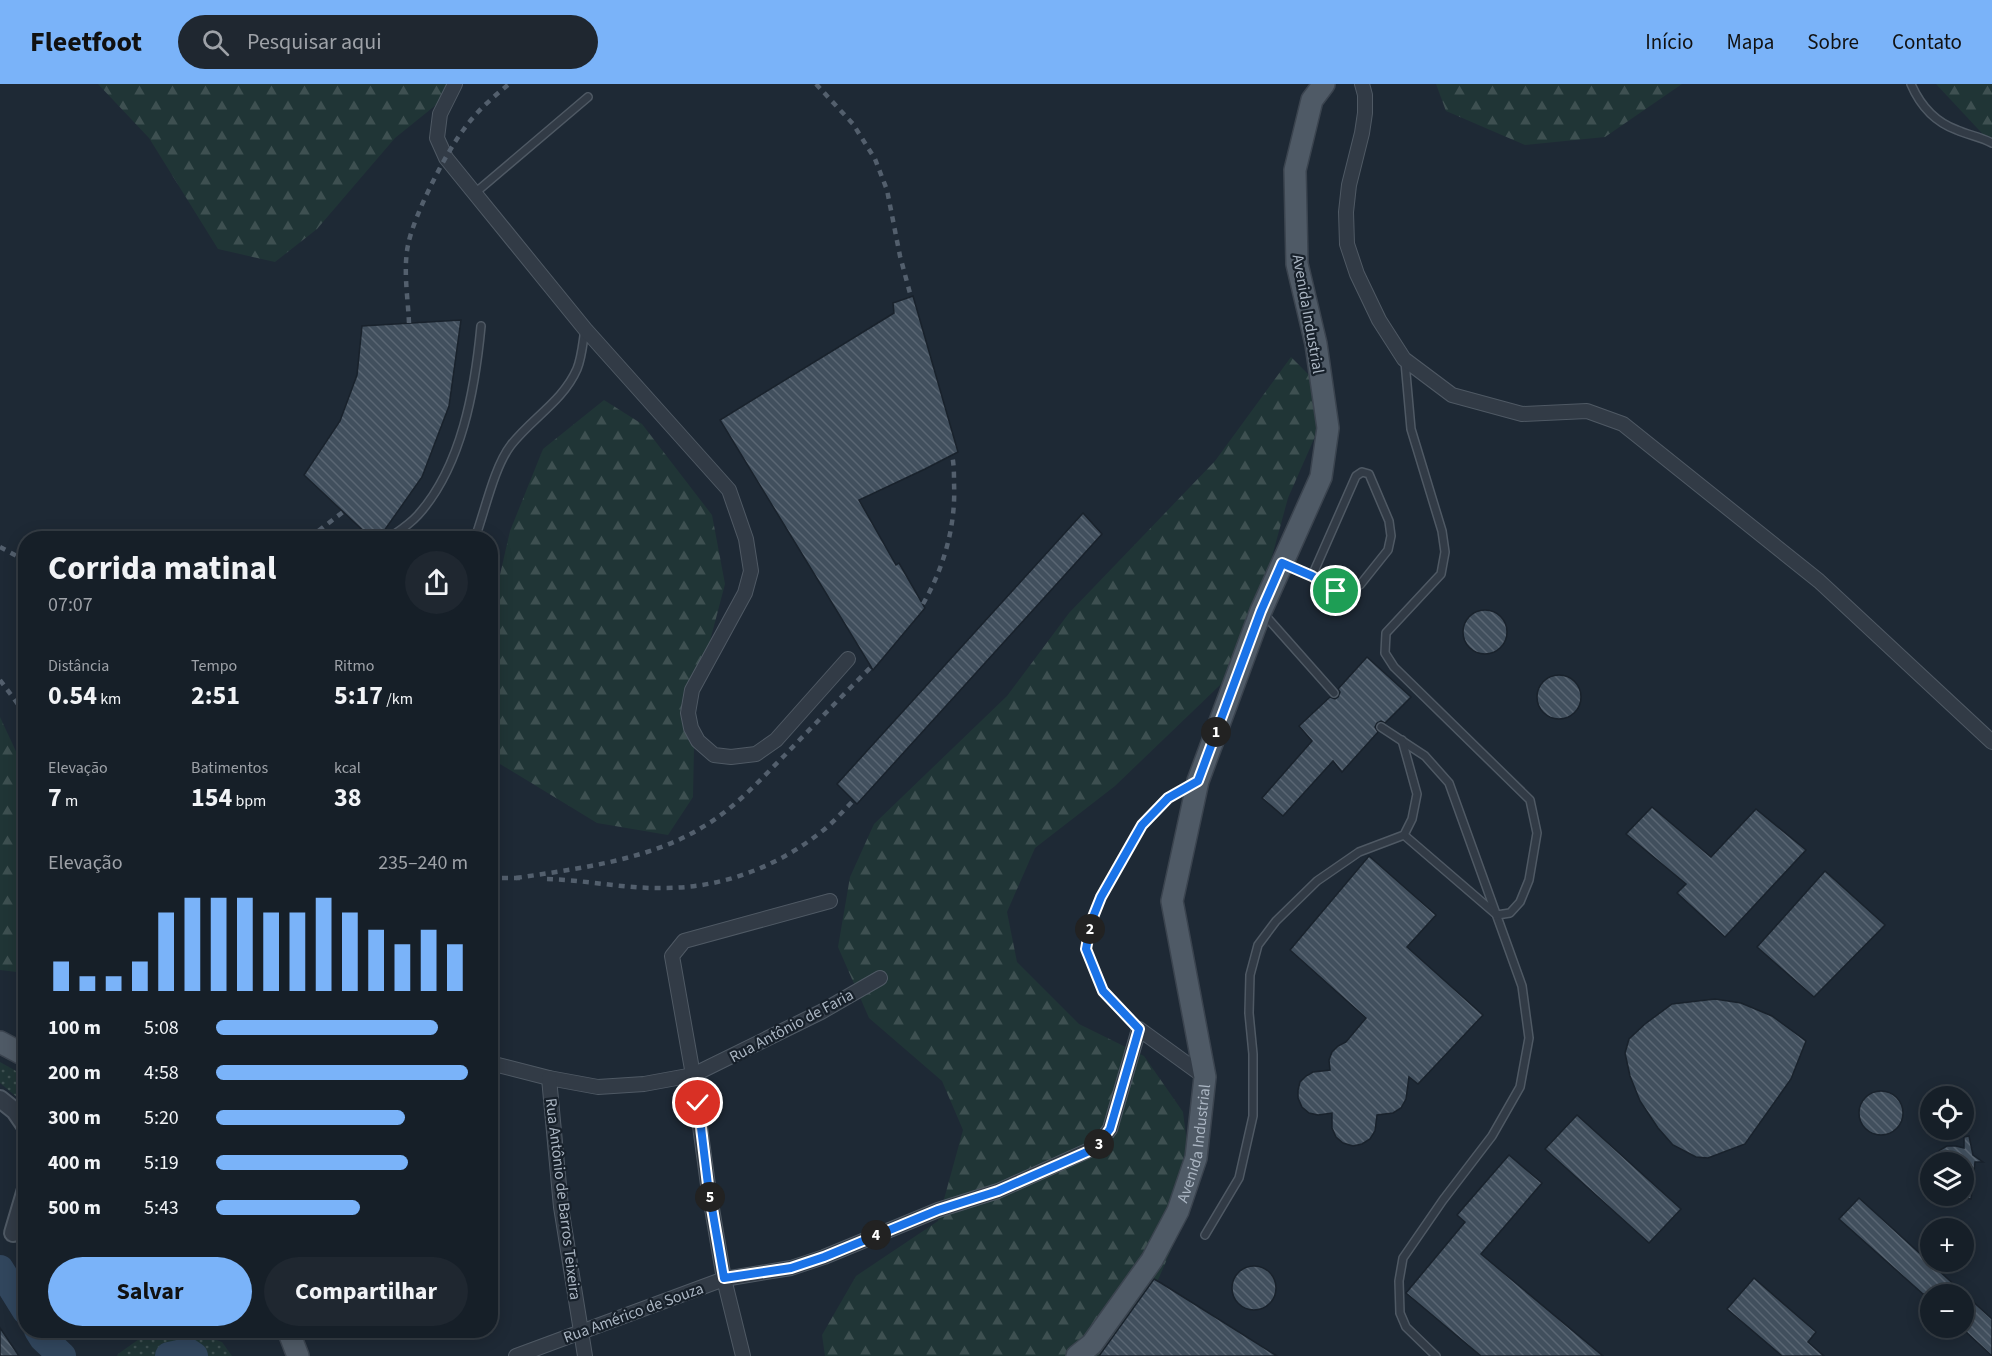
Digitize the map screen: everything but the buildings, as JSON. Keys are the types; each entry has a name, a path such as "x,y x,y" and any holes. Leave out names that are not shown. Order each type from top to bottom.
{"main road":[{"name":"Avenida Industrial","path":"1077,1356 1092,1344 1152,1260 1178,1210 1196,1158 1205,1077 1172,901 1198,781 1261,611 1321,477 1328,428 1316,344 1298,264 1295,170 1312,100 1324,84"},
{"path":"0,1042 18,1052"},
{"path":"291,1338 297,1356"}],"street":[{"path":"455,84 440,114 437,138 446,158 585,329 729,490 746,539 751,571 745,593 692,690 688,713 698,741 714,755 731,757 756,754 776,740 848,659"},
{"path":"1362,84 1365,95 1365,113 1349,185 1346,212 1347,244 1357,274 1378,320 1404,359 1452,395 1522,414 1587,411 1623,423 1820,581 1992,742"},
{"path":"743,1356 724,1278 672,956 684,941 830,901"},
{"name":"Rua Antônio de Faria","path":"498,1065 598,1087 644,1084 693,1075 821,1012 880,978"},
{"path":"1139,1029 1205,1077"},
{"name":"Rua Américo de Souza","path":"516,1356 724,1278 791,1268 824,1257 938,1210 998,1191 1096,1148 1110,1129 1139,1029"},
{"name":"Rua Antônio de Barros Teixeira","path":"549,1078 561,1207 585,1356"},
{"path":"0,1099 18,1115"},
{"path":"13,1233 18,1216"},
{"path":"282,1338 297,1356"}],"lane":[{"path":"1911,84 1918,98 1935,117 1958,130 1992,143"},
{"path":"475,193 588,97"},
{"path":"398,531 417,516 433,495 448,465 465,423 476,376 481,326"},
{"path":"477,531 510,446 559,398 578,368 585,329"},
{"path":"1404,359 1411,429 1442,531 1445,552 1441,574 1386,633 1385,653 1394,667 1530,800 1537,833 1529,880 1520,902 1510,913 1497,915 1404,835"},
{"path":"1282,563 1312,576 1336,591 1348,590 1360,585 1388,550 1391,536 1389,521 1369,474 1362,472 1356,476 1312,576"},
{"path":"1261,611 1334,693"},
{"path":"1381,727 1425,756 1449,783 1522,986 1529,1038 1520,1087 1492,1136 1443,1200 1403,1258 1398,1281 1400,1313 1406,1327 1436,1356"},
{"path":"1205,1235 1239,1178 1253,1116 1250,975 1258,945 1276,921 1317,880 1359,852 1404,835 1412,819 1418,794 1402,740"},
{"path":"1139,1029 1103,991 1086,949 1091,922 1101,897 1142,825 1168,798 1198,781"}],"green space":[{"path":"98,84 462,84 395,138 317,229 275,262 218,249 149,138"},
{"path":"1436,84 1682,84 1605,137 1525,145 1446,111"},
{"path":"1936,84 1992,84 1992,144"},
{"path":"1291,357 1332,398 1288,498 1243,663 1115,786 1035,848 1007,912 1017,962 1079,1024 1144,1056 1183,1112 1190,1167 1174,1243 1125,1356 825,1356 822,1335 856,1276 938,1221 963,1130 942,1081 869,1018 838,947 850,877 874,824 1007,696 1069,613 1215,461"},
{"path":"604,400 642,424 712,515 725,584 695,698 693,797 668,835 597,823 500,764 498,756 498,583 510,531 543,449"},
{"path":"0,717 18,756 18,972 0,970"},
{"path":"0,1062 18,1072 18,1098 0,1083"},
{"path":"141,1338 211,1338 222,1342 232,1356 117,1356"}],"waterway":[{"path":"0,1269 18,1298"},
{"path":"43,1338 62,1356"},
{"path":"169,1356 188,1352 194,1356"}],"railway":[{"path":"409,323 406,274 411,232 431,185 456,140 479,111 509,84"},
{"path":"816,84 853,124 875,159 887,190 911,297"},
{"path":"923,604 943,561 951,530 954,499 952,455"},
{"path":"318,531 343,512"},
{"path":"0,547 18,557"},
{"path":"516,878 587,867 635,856 681,839 713,821 745,795 871,667"},
{"path":"0,680 18,704"},
{"path":"547,879 665,888 727,880 786,856 830,825 854,800"},
{"path":"498,878 523,878"}],"route":[{"path":"698,1103 708,1185 724,1278 791,1268 824,1257 938,1210 998,1191 1096,1148 1110,1129 1139,1029 1103,991 1086,949 1091,922 1101,897 1142,825 1168,798 1198,781 1261,611 1282,563 1312,576 1336,591"}]}
